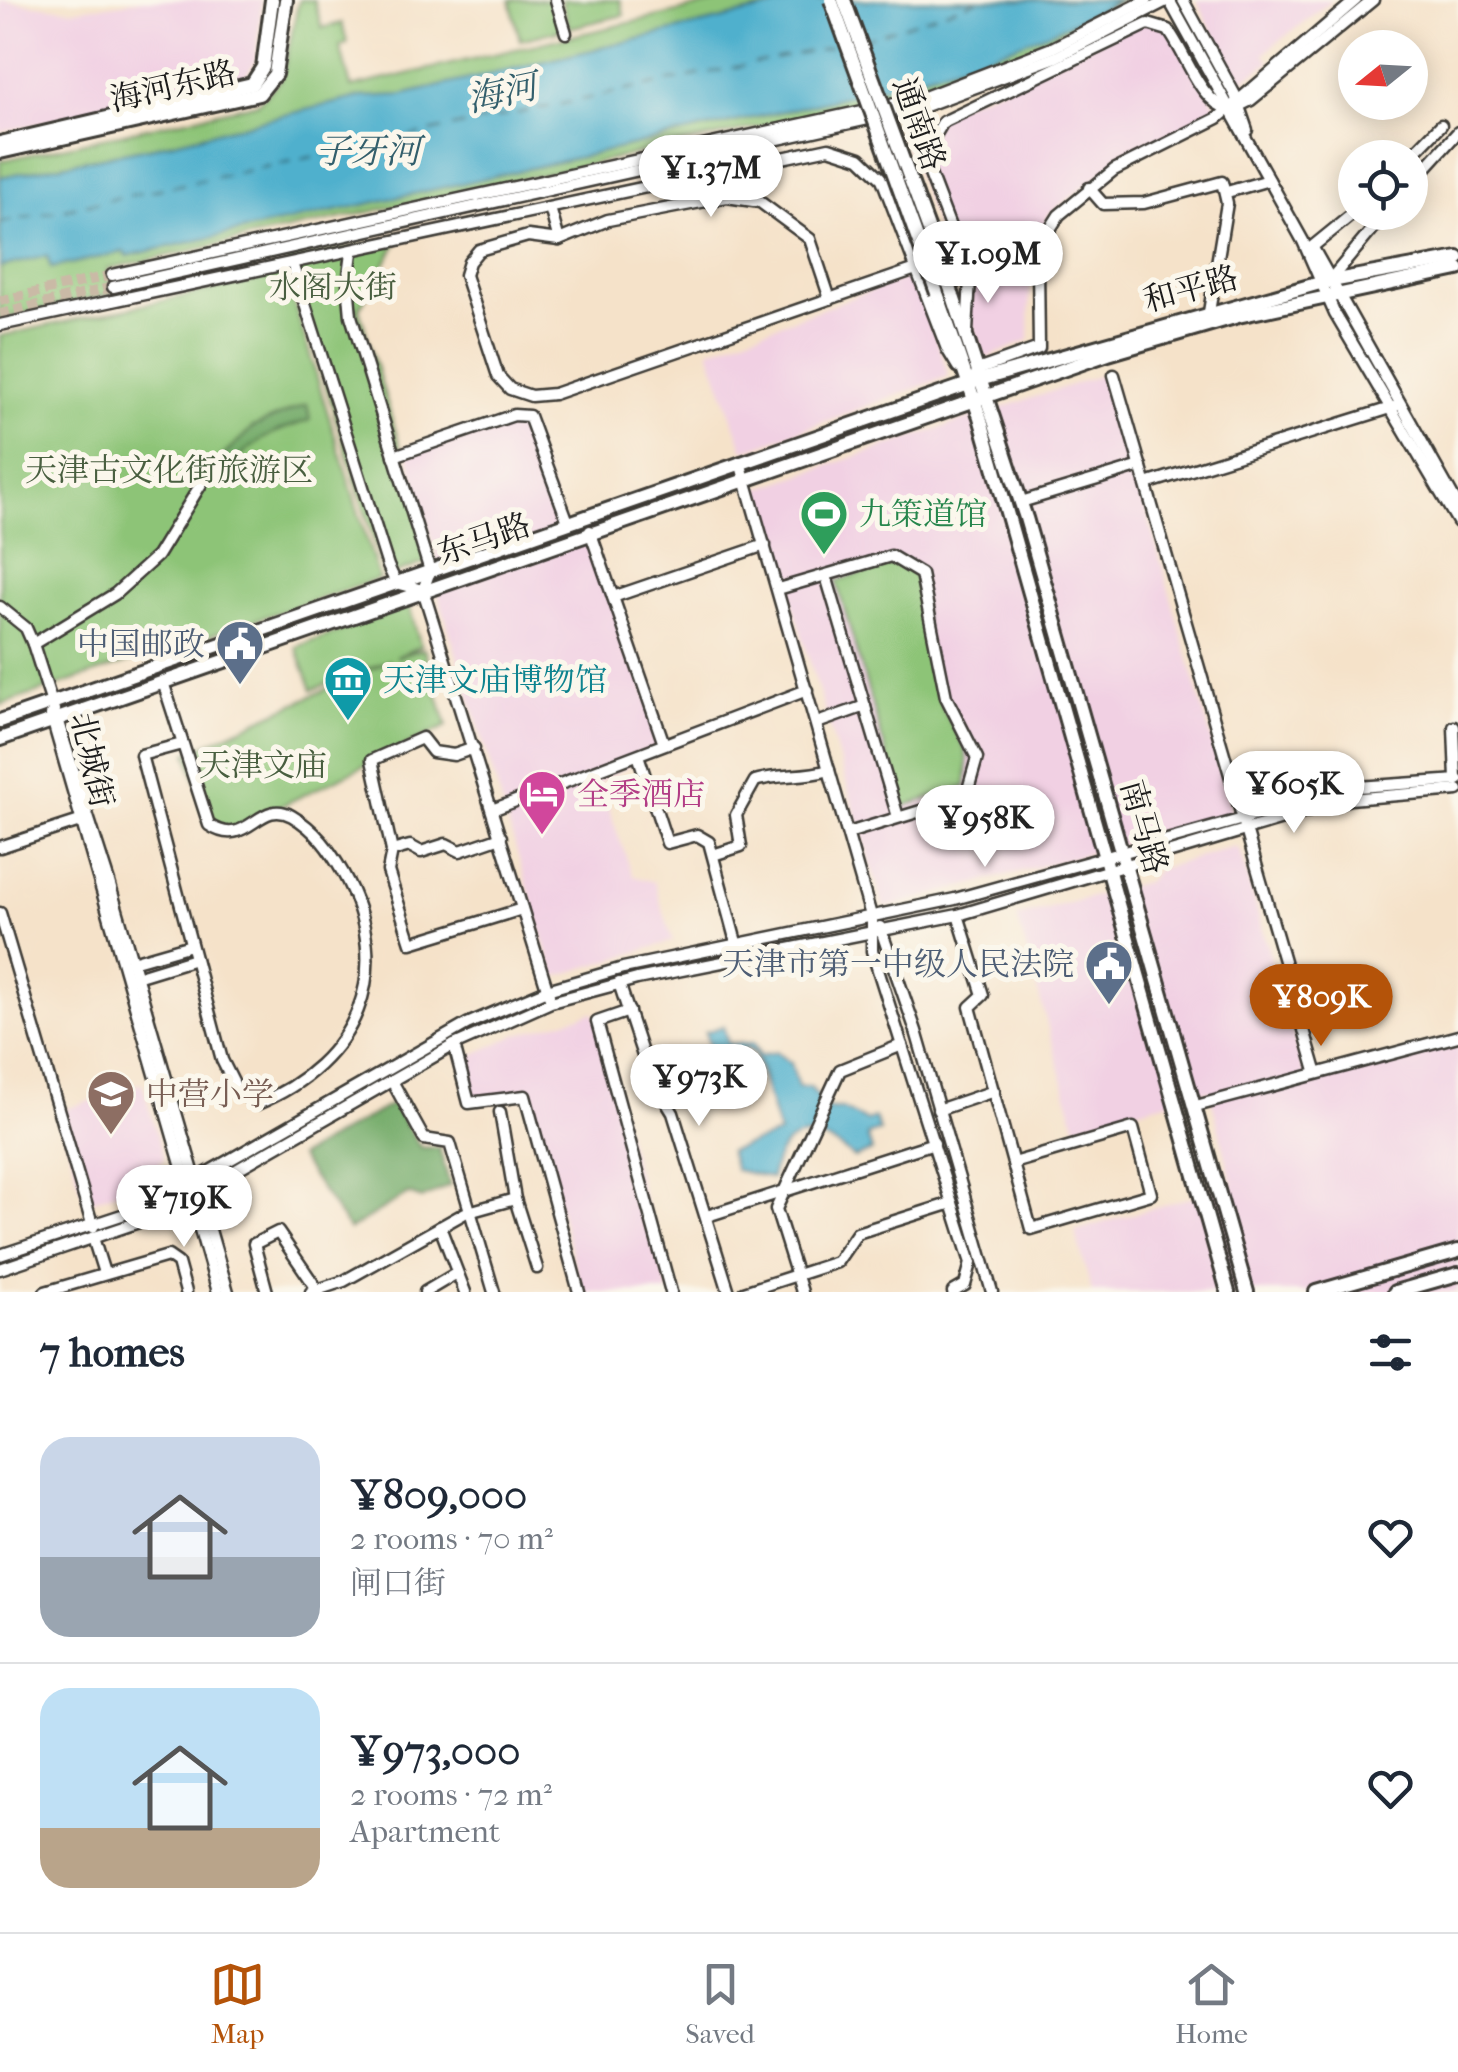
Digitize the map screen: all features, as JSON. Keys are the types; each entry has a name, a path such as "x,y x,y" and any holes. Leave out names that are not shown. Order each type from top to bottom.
{"main road":[{"name":"海河东路","path":"0,143 252,84 263,67 272,0"},
{"name":"海河东路","path":"0,152 258,94 275,74 286,0"},
{"path":"831,0 944,291"},
{"name":"通南路","path":"844,0 979,385"},
{"path":"1328,288 1458,258"},
{"path":"1328,288 1458,269"},
{"name":"和平路","path":"979,385 1209,312 1328,288"},
{"name":"和平路","path":"979,385 1135,346 1328,288"},
{"name":"通南路","path":"944,291 967,332 979,385"},
{"name":"东马路","path":"0,722 740,462 979,385"},
{"name":"东马路","path":"0,738 745,478 979,385"},
{"name":"南马路","path":"979,385 1021,502 1247,1292"},
{"name":"南马路","path":"979,385 1228,1292"},
{"path":"1316,1292 1458,1251"},
{"path":"1396,1292 1458,1274"}],"street":[{"path":"556,0 566,33"},
{"path":"1147,0 1052,48 922,98 112,281 922,107 1056,57 1169,0 1235,106 1269,180 1458,522"},
{"path":"1183,0 1252,141 1312,246 1328,288"},
{"path":"967,332 970,279 922,156 943,122 1148,24 1168,30 1217,106 1235,106 1356,0"},
{"path":"0,325 829,148 860,158 882,179 946,349 979,385 1038,348 1042,247 1056,220 1089,188 1124,164 1235,106 1374,0"},
{"path":"1426,140 1441,125"},
{"path":"1428,165 1458,132"},
{"path":"1227,192 1269,180"},
{"path":"1089,188 1102,204 1144,203 1222,182 1227,192 1209,312"},
{"path":"830,299 810,239 760,202 727,196 608,220 559,240 528,236 479,250 468,262 465,275 492,364 510,389 531,396 554,394 830,299 916,269"},
{"path":"550,208 559,240"},
{"path":"1312,246 1338,225"},
{"path":"1328,288 1372,230"},
{"path":"352,252 348,283 351,316 430,572 423,590 549,996"},
{"path":"292,263 396,583 423,590"},
{"path":"1114,374 1316,1071"},
{"path":"1146,484 1394,407"},
{"path":"1394,407 1458,506"},
{"path":"394,456 514,415 529,416 568,522"},
{"path":"740,462 872,919 872,951 971,1263 965,1285 954,1292"},
{"path":"1021,502 1141,466"},
{"path":"33,644 115,594 157,556 206,476"},
{"path":"590,531 664,744"},
{"path":"612,596 765,545"},
{"path":"778,589 891,556 921,574 946,698 976,758 967,793 848,833"},
{"path":"826,576 898,817"},
{"path":"0,607 26,628 53,704"},
{"path":"163,682 204,814 214,829 243,832 257,818 278,811 316,834 358,902 367,959 356,1018 330,1057 294,1089 256,1104 237,1090 222,1060 141,755 182,744"},
{"path":"492,810 807,690"},
{"name":"北城街","path":"53,704 80,821 192,1188 228,1292"},
{"path":"817,723 865,706"},
{"name":"北城街","path":"55,719 132,962 218,1292"},
{"path":"0,1255 93,1228 192,1188 549,996 958,914 1243,825 1350,798 1457,783 1454,727"},
{"path":"474,748 454,755 433,752 422,738 372,760 392,851 388,870 411,944 522,909"},
{"path":"638,755 667,843 697,835 708,842 737,946"},
{"path":"713,856 741,846 736,815 755,782 782,772 804,778 829,770"},
{"path":"0,848 80,821"},
{"path":"392,851 410,846 421,852 446,844 460,851 500,837"},
{"path":"0,1269 154,1218 192,1188 467,1024 623,968 872,919 1109,864"},
{"path":"0,913 93,1228"},
{"path":"958,914 983,994 970,1007 1031,1229 1151,1194 1132,1128 1013,1162"},
{"path":"872,919 884,931 992,1292"},
{"path":"132,962 191,944"},
{"path":"136,977 195,959"},
{"path":"619,984 649,1074 673,1113 728,1292"},
{"path":"628,1011 598,1022 670,1292"},
{"path":"1196,1106 1458,1036"},
{"path":"802,1292 776,1209 840,1070 902,1044"},
{"path":"454,1045 469,1102 525,1096 579,1292"},
{"path":"392,1082 424,1139 450,1143 494,1292"},
{"path":"938,1110 994,1091"},
{"path":"500,1112 515,1198 537,1268"},
{"path":"707,1216 934,1143"},
{"path":"267,1292 254,1244 278,1232 314,1291 348,1287 468,1212 515,1198"},
{"path":"744,1292 837,1262 857,1233 952,1203"},
{"path":"440,1227 465,1292"},
{"path":"94,1241 104,1273"},
{"path":"45,1292 168,1256 178,1263 186,1292"},
{"path":"424,1292 457,1272"}],"shaded area":[{"path":"0,0 73,10 144,0 262,0 256,59 246,76 232,83 0,132"},
{"path":"1197,0 1332,0 1264,53 1270,62 1241,81 1232,75"},
{"path":"1148,18 1167,22 1175,31 1218,110 1107,169 1049,214 1030,259 1029,340 985,359 899,127 1001,88"},
{"path":"914,275 949,376 744,451 709,350"},
{"path":"1107,373 1233,815 884,908 758,489"},
{"path":"500,426 529,428 563,528 586,521 665,748 599,782 633,876 654,882 673,941 555,977 439,597 436,554 408,455"},
{"path":"1232,847 1239,849 1307,1081 1458,1041 1458,1292 1092,1292 1075,1231 1233,1185 1209,1090 1076,1127 1017,917 1147,882 1157,870"},
{"path":"594,1012 669,1292 582,1292 528,1093 471,1100 462,1060 516,1035"},
{"name":"中营小学","path":"142,1083 164,1159 145,1182 85,1203 58,1112"}],"green space":[{"name":"子牙河","path":"299,0 314,0 322,28 342,23 347,43 340,46 351,87 729,0 1124,0 1017,54 921,92 107,269 111,294 0,319 0,161 258,103 282,78"},
{"path":"510,0 553,0 561,30 520,40"},
{"path":"561,0 620,0 624,15 569,28"},
{"name":"水阁大街","path":"400,238 359,309 434,560 385,577 287,260"},
{"name":"天津古文化街旅游区","path":"285,274 379,579 0,705 0,336"},
{"path":"307,404 310,420 253,445 237,460 238,471 233,478 215,464 253,427"},
{"path":"898,562 919,575 940,699 967,758 966,787 902,807 836,581"},
{"name":"天津文庙","path":"409,606 421,646 396,657 424,649 447,726 229,831 210,823 187,753 390,660 312,690 296,647"},
{"path":"393,1103 420,1147 439,1148 450,1185 422,1199 408,1194 349,1230 299,1157"}],"water":[{"name":"子牙河","path":"803,0 1119,0 1017,45 964,63 804,106 127,256 124,252 51,268 47,256 0,267 0,177 153,147 359,97 402,95"},
{"path":"723,1026 728,1044 753,1043 760,1056 776,1052 791,1063 798,1087 810,1087 828,1109 842,1109 866,1121 875,1118 880,1131 867,1135 872,1151 854,1158 827,1141 803,1136 784,1147 771,1178 735,1170 729,1151 779,1134 755,1054 746,1047 733,1055 735,1062 717,1069 719,1075 699,1082 696,1072 714,1064 705,1032"}],"ferry route":[{"path":"862,40 979,0"},
{"path":"0,223 840,45"}],"tunnel":[{"path":"0,301 112,275"},
{"path":"0,314 113,287"}],"place":[{"name":"九策道馆","path":"824,556"},
{"name":"中国邮政","path":"240,686"},
{"name":"天津文庙博物馆","path":"348,722"},
{"name":"全季酒店","path":"542,836"},
{"name":"天津市第一中级人民法院","path":"1109,1006"},
{"name":"中营小学","path":"111,1136"}],"water label":[{"name":"海河","path":"502,93"}]}
